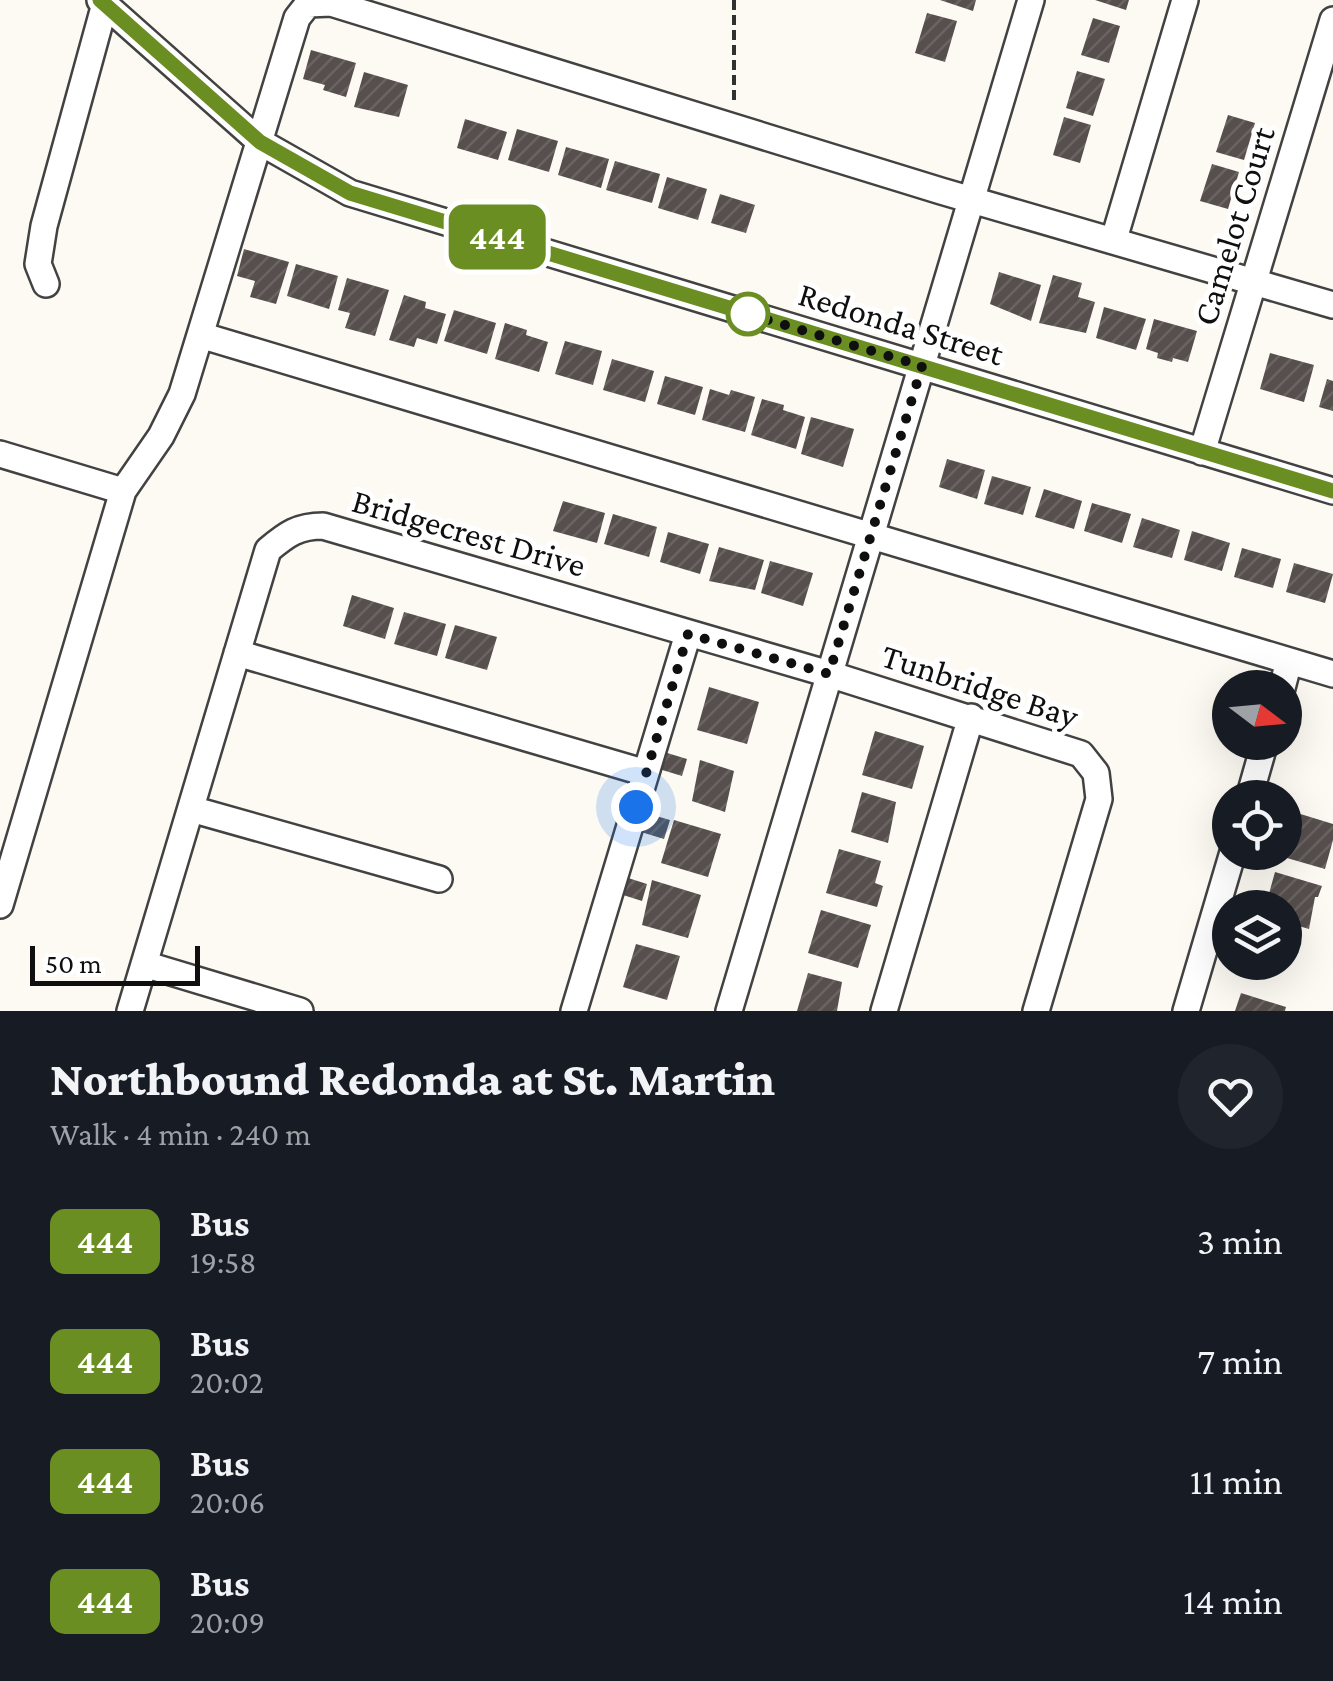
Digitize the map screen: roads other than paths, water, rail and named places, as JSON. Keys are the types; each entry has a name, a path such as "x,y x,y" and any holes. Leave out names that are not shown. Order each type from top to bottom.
{"street":[{"path":"729,1011 1031,0"},
{"path":"1114,239 1185,0"},
{"path":"46,284 38,264 44,226 104,2"},
{"name":"Redonda Street","path":"104,2 260,142 350,193 1333,490"},
{"path":"0,905 123,492 161,436 182,394 297,18 308,4 331,3 1333,305"},
{"name":"Camelot Court","path":"1202,452 1333,20"},
{"path":"200,335 1333,674"},
{"path":"0,454 123,492"},
{"name":"Bridgecrest Drive","path":"130,1011 268,550 287,533 302,526 323,526 829,674"},
{"path":"574,1011 688,634"},
{"path":"237,653 646,773"},
{"path":"1287,670 1289,661"},
{"name":"Tunbridge Bay","path":"829,674 1081,754 1096,773 1099,799 1036,1011"},
{"path":"884,1011 971,717"},
{"path":"191,809 440,879"},
{"path":"1186,1011 1228,870"},
{"path":"144,964 300,1011"}]}
